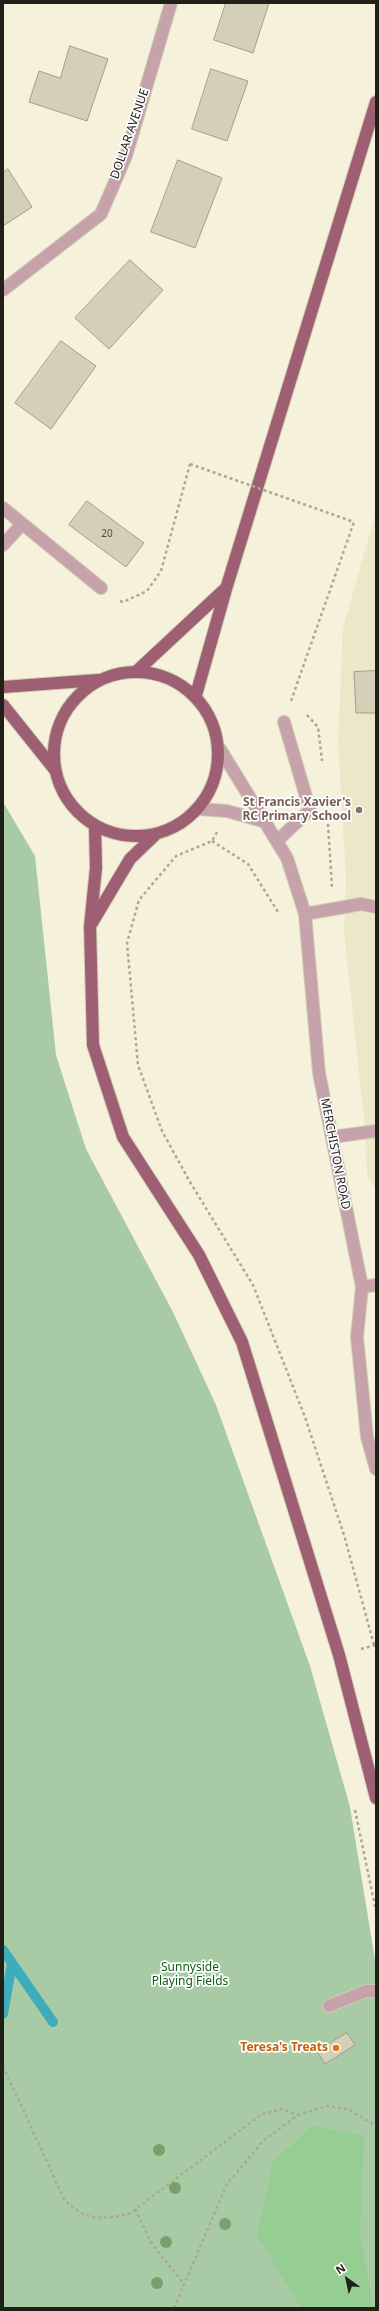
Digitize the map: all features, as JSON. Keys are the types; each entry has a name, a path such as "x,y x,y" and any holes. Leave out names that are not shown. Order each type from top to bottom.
{"main road":[{"path":"196,695 226,589 376,102"},
{"path":"138,670 226,589"},
{"path":"3,687 98,680 138,670 169,677 196,695 213,719 220,749 215,781 199,809 179,825 155,835 124,836 95,826 69,802 55,770 3,705"},
{"path":"55,770 53,743 61,718 76,696 98,680"},
{"path":"95,826 96,868 90,926 93,1045 123,1138 199,1256 242,1342 339,1655 376,1798"},
{"path":"90,926 130,859 155,835"}],"street":[{"name":"DOLLAR AVENUE","path":"3,290 101,214 126,156 171,3"},
{"path":"3,508 101,588"},
{"path":"3,545 22,524"},
{"path":"277,841 310,810 284,722"},
{"name":"MERCHISTON ROAD","path":"220,749 287,858 305,914 319,1073 362,1287 357,1337 367,1437 376,1470"},
{"path":"199,809 227,811 266,822"},
{"path":"305,914 361,904 376,907"},
{"path":"332,1137 376,1131"},
{"path":"362,1287 376,1285"},
{"path":"329,2006 366,1991 376,1991"}],"path":[{"path":"101,588 123,602 147,591 161,571 190,464 354,522 284,722"},
{"path":"227,811 212,841 176,856 139,900 127,942 138,1065 162,1131 190,1182 253,1285 305,1416 344,1535 374,1645"},
{"path":"212,841 248,864 279,914"},
{"path":"3,2066 64,2199 75,2211 88,2216 107,2219 129,2214 262,2114 282,2110 298,2115"},
{"path":"174,2308 227,2184 262,2141 298,2115 327,2106 348,2109 376,2126"},
{"path":"135,2209 152,2244 184,2284"}],"shaded area":[{"name":"St Francis Xavier's RC Primary School","path":"376,512 376,1190 367,1175 364,1119 344,933 346,879 338,741 343,628"}],"green space":[{"name":"Sunnyside Playing Fields","path":"3,802 35,856 56,1055 86,1149 173,1312 216,1405 310,1666 350,1807 376,1966 376,2308 3,2308"},
{"path":"312,2126 364,2136 360,2233 373,2308 301,2308 257,2235 273,2162"}],"building":[{"path":"226,3 269,3 253,53 214,40"},
{"path":"70,46 108,59 87,121 29,102 39,71 60,78"},
{"path":"211,69 248,81 227,141 192,129"},
{"path":"178,160 222,178 195,248 151,232"},
{"path":"8,169 32,207 3,226 3,173"},
{"path":"130,260 163,290 109,349 75,318"},
{"path":"61,341 96,366 51,429 15,403"},
{"path":"87,501 144,543 126,567 69,525"},
{"path":"376,671 376,713 356,713 354,672"},
{"name":"Teresa's Treats","path":"347,2033 355,2045 325,2064 317,2051"}],"waterway":[{"path":"3,1950 12,1963 3,2014"},
{"path":"12,1963 53,2022"}],"place":[{"name":"St Francis Xavier's RC Primary School","path":"359,810"},
{"name":"Teresa's Treats","path":"336,2048"}]}
